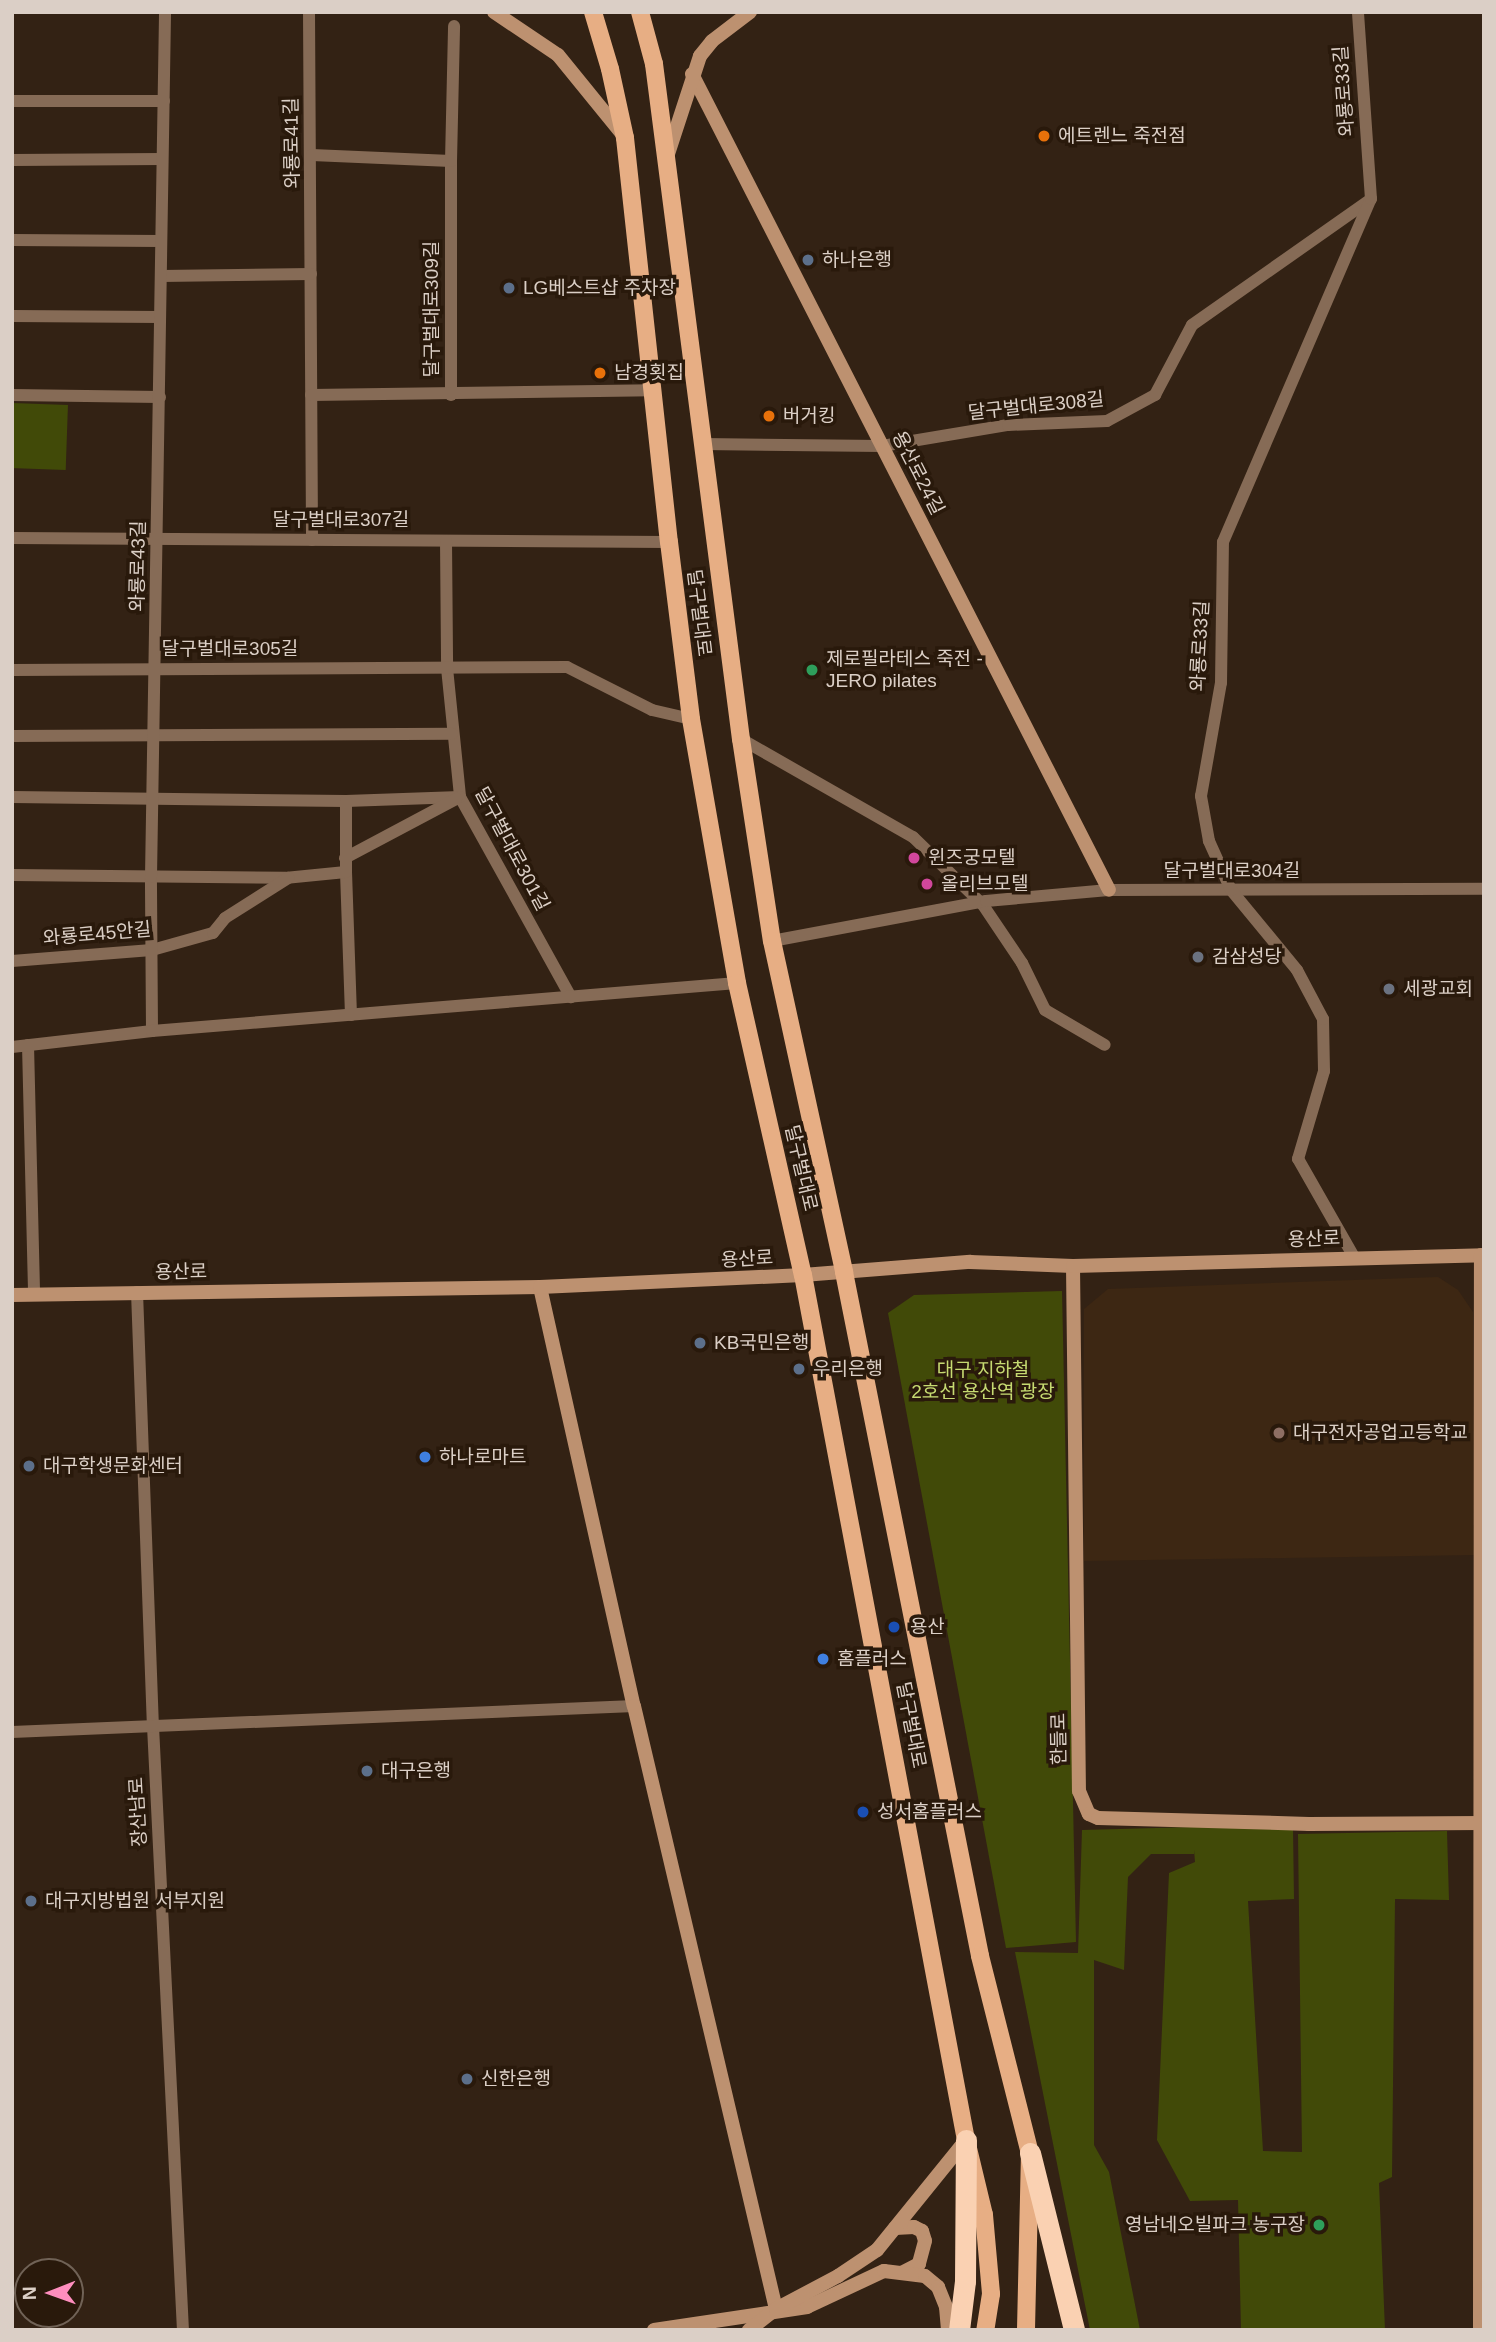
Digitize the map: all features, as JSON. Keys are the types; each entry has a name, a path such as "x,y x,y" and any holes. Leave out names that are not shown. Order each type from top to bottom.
{"highway":[{"path":"959,2330 965,2281 966,2140"},
{"path":"1030,2152 1074,2330"}],"main road":[{"name":"달구벌대로","path":"593,12 610,69 625,138 668,542 691,719 737,983 803,1275 966,2140 984,2215 991,2294 985,2330"},
{"name":"달구벌대로","path":"640,12 654,64 741,739 772,941 844,1272 980,1956 1030,2152 1026,2330"}],"street":[{"name":"와룡로43길","path":"152,1031 165,12"},
{"name":"와룡로41길","path":"309,12 312,155 312,540"},
{"path":"494,12 558,55 625,138"},
{"path":"666,159 700,56 712,41 750,12"},
{"name":"와룡로33길","path":"1354,1257 1298,1159 1324,1070 1323,1019 1297,970 1231,890 1209,841 1201,796 1221,683 1223,542 1371,200 1359,12"},
{"name":"달구벌대로309길","path":"454,26 451,395 652,390"},
{"name":"용산로24길","path":"692,74 1109,890"},
{"path":"12,101 163,101"},
{"path":"312,155 451,161"},
{"path":"12,160 162,159"},
{"name":"달구벌대로308길","path":"702,444 882,446 1009,425 1107,421 1154,395 1192,325 1371,200"},
{"path":"12,240 161,241"},
{"path":"161,276 312,274"},
{"path":"12,316 160,317"},
{"path":"12,395 160,397"},
{"path":"311,395 451,395"},
{"name":"달구벌대로307길","path":"12,538 668,542"},
{"path":"446,541 447,668"},
{"name":"달구벌대로305길","path":"12,670 567,667 653,710 691,719"},
{"name":"달구벌대로301길","path":"447,668 460,797 571,997"},
{"path":"12,736 452,734"},
{"path":"741,739 913,837 981,902 1023,963 1045,1010 1105,1045"},
{"path":"12,797 346,801 460,797"},
{"path":"12,875 289,878 346,865 460,797"},
{"path":"346,801 351,1015"},
{"name":"와룡로45안길","path":"12,961 152,950 213,933 225,918 289,878"},
{"name":"달구벌대로304길","path":"981,902 1109,890 1484,889"},
{"path":"772,941 981,902"},
{"path":"12,1046 152,1031 737,983"},
{"path":"28,1045 34,1294"},
{"path":"1480,2330 1482,1255"},
{"name":"용산로","path":"12,1295 540,1287 803,1275 970,1262 1073,1266 1482,1255"},
{"name":"한들로","path":"1073,1266 1079,1791 1089,1814 1098,1818 1309,1824 1482,1823"},
{"path":"540,1287 634,1706 776,2309"},
{"name":"장산남로","path":"137,1292 153,1726 183,2330"},
{"path":"12,1732 634,1706"},
{"path":"749,2330 776,2309 867,2257 895,2228 966,2140"},
{"path":"895,2228 914,2227 922,2231 925,2241 919,2264 903,2272"},
{"path":"654,2330 688,2328 776,2309 807,2306 884,2271 925,2276 938,2287 946,2306 948,2330"}],"shaded area":[{"name":"대구전자공업고등학교","path":"1438,1277 1458,1290 1473,1312 1475,1555 1084,1561 1084,1309 1108,1289"}],"green space":[{"path":"12,403 68,405 66,470 12,468"},
{"name":"대구 지하철 2호선 용산역 광장","path":"1062,1291 1076,1942 1006,1948 888,1313 914,1295"},
{"path":"1293,1828 1294,1899 1248,1901 1263,2151 1302,2152 1298,1834 1447,1831 1449,1900 1395,1899 1392,2177 1379,2183 1385,2330 1241,2330 1238,2200 1190,2201 1157,2140 1169,1873 1195,1862 1194,1850 1194,1854 1151,1854 1128,1877 1124,1970 1094,1960 1094,2145 1109,2172 1140,2330 1090,2330 1015,1952 1078,1953 1082,1830"}],"place":[{"name":"에트렌느 죽전점","path":"1044,136"},
{"name":"하나은행","path":"808,260"},
{"name":"LG베스트샵 주차장","path":"509,288"},
{"name":"남경횟집","path":"600,373"},
{"name":"버거킹","path":"769,416"},
{"name":"제로필라테스 죽전 - JERO pilates","path":"812,670"},
{"name":"윈즈궁모텔","path":"914,858"},
{"name":"올리브모텔","path":"927,884"},
{"name":"감삼성당","path":"1198,957"},
{"name":"세광교회","path":"1389,989"},
{"name":"KB국민은행","path":"700,1343"},
{"name":"우리은행","path":"799,1369"},
{"name":"대구전자공업고등학교","path":"1279,1433"},
{"name":"하나로마트","path":"425,1457"},
{"name":"대구학생문화센터","path":"29,1466"},
{"name":"용산","path":"894,1627"},
{"name":"홈플러스","path":"823,1659"},
{"name":"대구은행","path":"367,1771"},
{"name":"성서홈플러스","path":"863,1812"},
{"name":"대구지방법원 서부지원","path":"31,1901"},
{"name":"신한은행","path":"467,2079"},
{"name":"영남네오빌파크 농구장","path":"1319,2225"}]}
